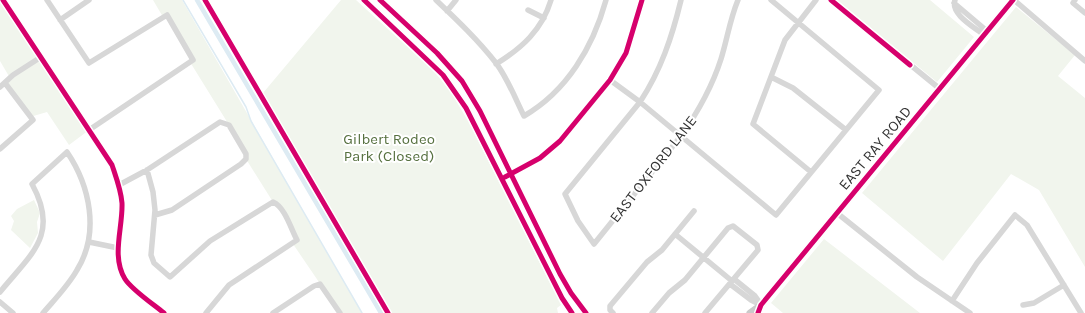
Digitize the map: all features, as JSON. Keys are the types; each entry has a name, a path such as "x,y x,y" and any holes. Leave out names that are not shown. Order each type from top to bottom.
{"main road":[{"path":"364,0 444,75 466,108 550,276 572,313"},
{"path":"380,0 437,53 462,81 480,111 510,174 571,293 586,313"},
{"name":"EAST RAY ROAD","path":"750,313 761,305 1013,0"},
{"path":"550,276 559,270"},
{"name":"EAST RAY ROAD","path":"758,313 761,305"}],"street":[{"path":"3,0 112,165 119,185 122,206 118,248 119,266 126,280 164,313"},
{"path":"47,0 89,64 167,15 193,60 89,130"},
{"path":"60,20 89,0"},
{"path":"436,0 474,37 496,64 510,87 524,116 552,96 577,65 598,29 606,0"},
{"path":"448,11 456,0"},
{"path":"496,64 524,45 533,35 544,18 550,0"},
{"path":"501,179 540,158 560,141 610,80 626,53 642,0"},
{"path":"640,102 662,64 671,40 681,0"},
{"name":"EAST OXFORD LANE","path":"640,102 565,194 578,221 594,244 681,136 706,95 721,60 738,0"},
{"path":"610,80 640,102 776,216 879,90 771,0"},
{"path":"811,172 753,124 785,40 816,0"},
{"path":"831,0 940,89"},
{"path":"1013,0 1085,61"},
{"path":"954,1 967,18 986,33"},
{"path":"1074,1 1085,13"},
{"path":"528,10 544,18"},
{"path":"0,87 41,57"},
{"path":"771,77 793,88 846,130"},
{"path":"0,149 33,120 5,82"},
{"path":"119,185 147,170 220,122 229,125 246,154 246,159 241,164 172,210 154,215"},
{"path":"0,292 30,254 39,241 44,229 40,199 32,184 67,152 78,168 85,185 90,226 89,242 78,269 43,313"},
{"path":"147,170 153,192 154,215 151,255 154,263 170,277 210,241 269,203 273,202 277,204 297,240 229,285 206,313"},
{"path":"611,311 647,262 662,250 694,211"},
{"path":"837,213 917,278 970,313"},
{"path":"952,301 977,263 1015,215 1027,225 1081,313"},
{"path":"652,313 669,293 685,280 731,227 735,227 758,248 757,252 705,313"},
{"path":"675,234 732,281 751,300 761,305"},
{"path":"89,242 118,248"},
{"path":"273,313 314,286 320,284 340,313"},
{"path":"1023,305 1034,303 1064,285"},
{"path":"0,302 13,313"}],"green space":[{"path":"0,0 3,0 89,130 69,145 47,112 30,117 5,83 10,78 0,61"},
{"path":"153,0 182,0 362,313 340,313 293,244 297,240 282,212 273,202 246,159 229,125 190,62 193,60 167,15 163,17"},
{"name":"Gilbert Rodeo Park (Closed)","path":"341,0 356,0 434,71 452,94 468,121 561,305 557,308 558,313 392,313 263,93"},
{"path":"837,0 930,0 974,37 937,82"},
{"path":"1016,7 1075,55 1058,76 1085,98 1085,267 1039,190 1011,174 943,261 862,193"},
{"path":"34,200 40,213 37,222 38,233 30,248 11,230 14,221 11,216 17,209"},
{"path":"824,239 920,313 783,313 771,303"}],"waterway":[{"path":"183,0 246,107 251,121 362,313"},
{"path":"197,0 381,313"}],"cycle path":[{"path":"3,0 112,165 122,203 118,251 121,270 125,279 132,288 164,313"},
{"path":"205,0 388,313"},
{"path":"364,0 443,75 466,108 562,298 572,313"},
{"path":"380,0 437,53 462,81 480,111 560,274 571,293 586,313"},
{"path":"505,177 540,158 560,141 610,80 626,53 642,0"},
{"path":"831,0 910,65"},
{"path":"758,313 761,305 1013,0"}]}
